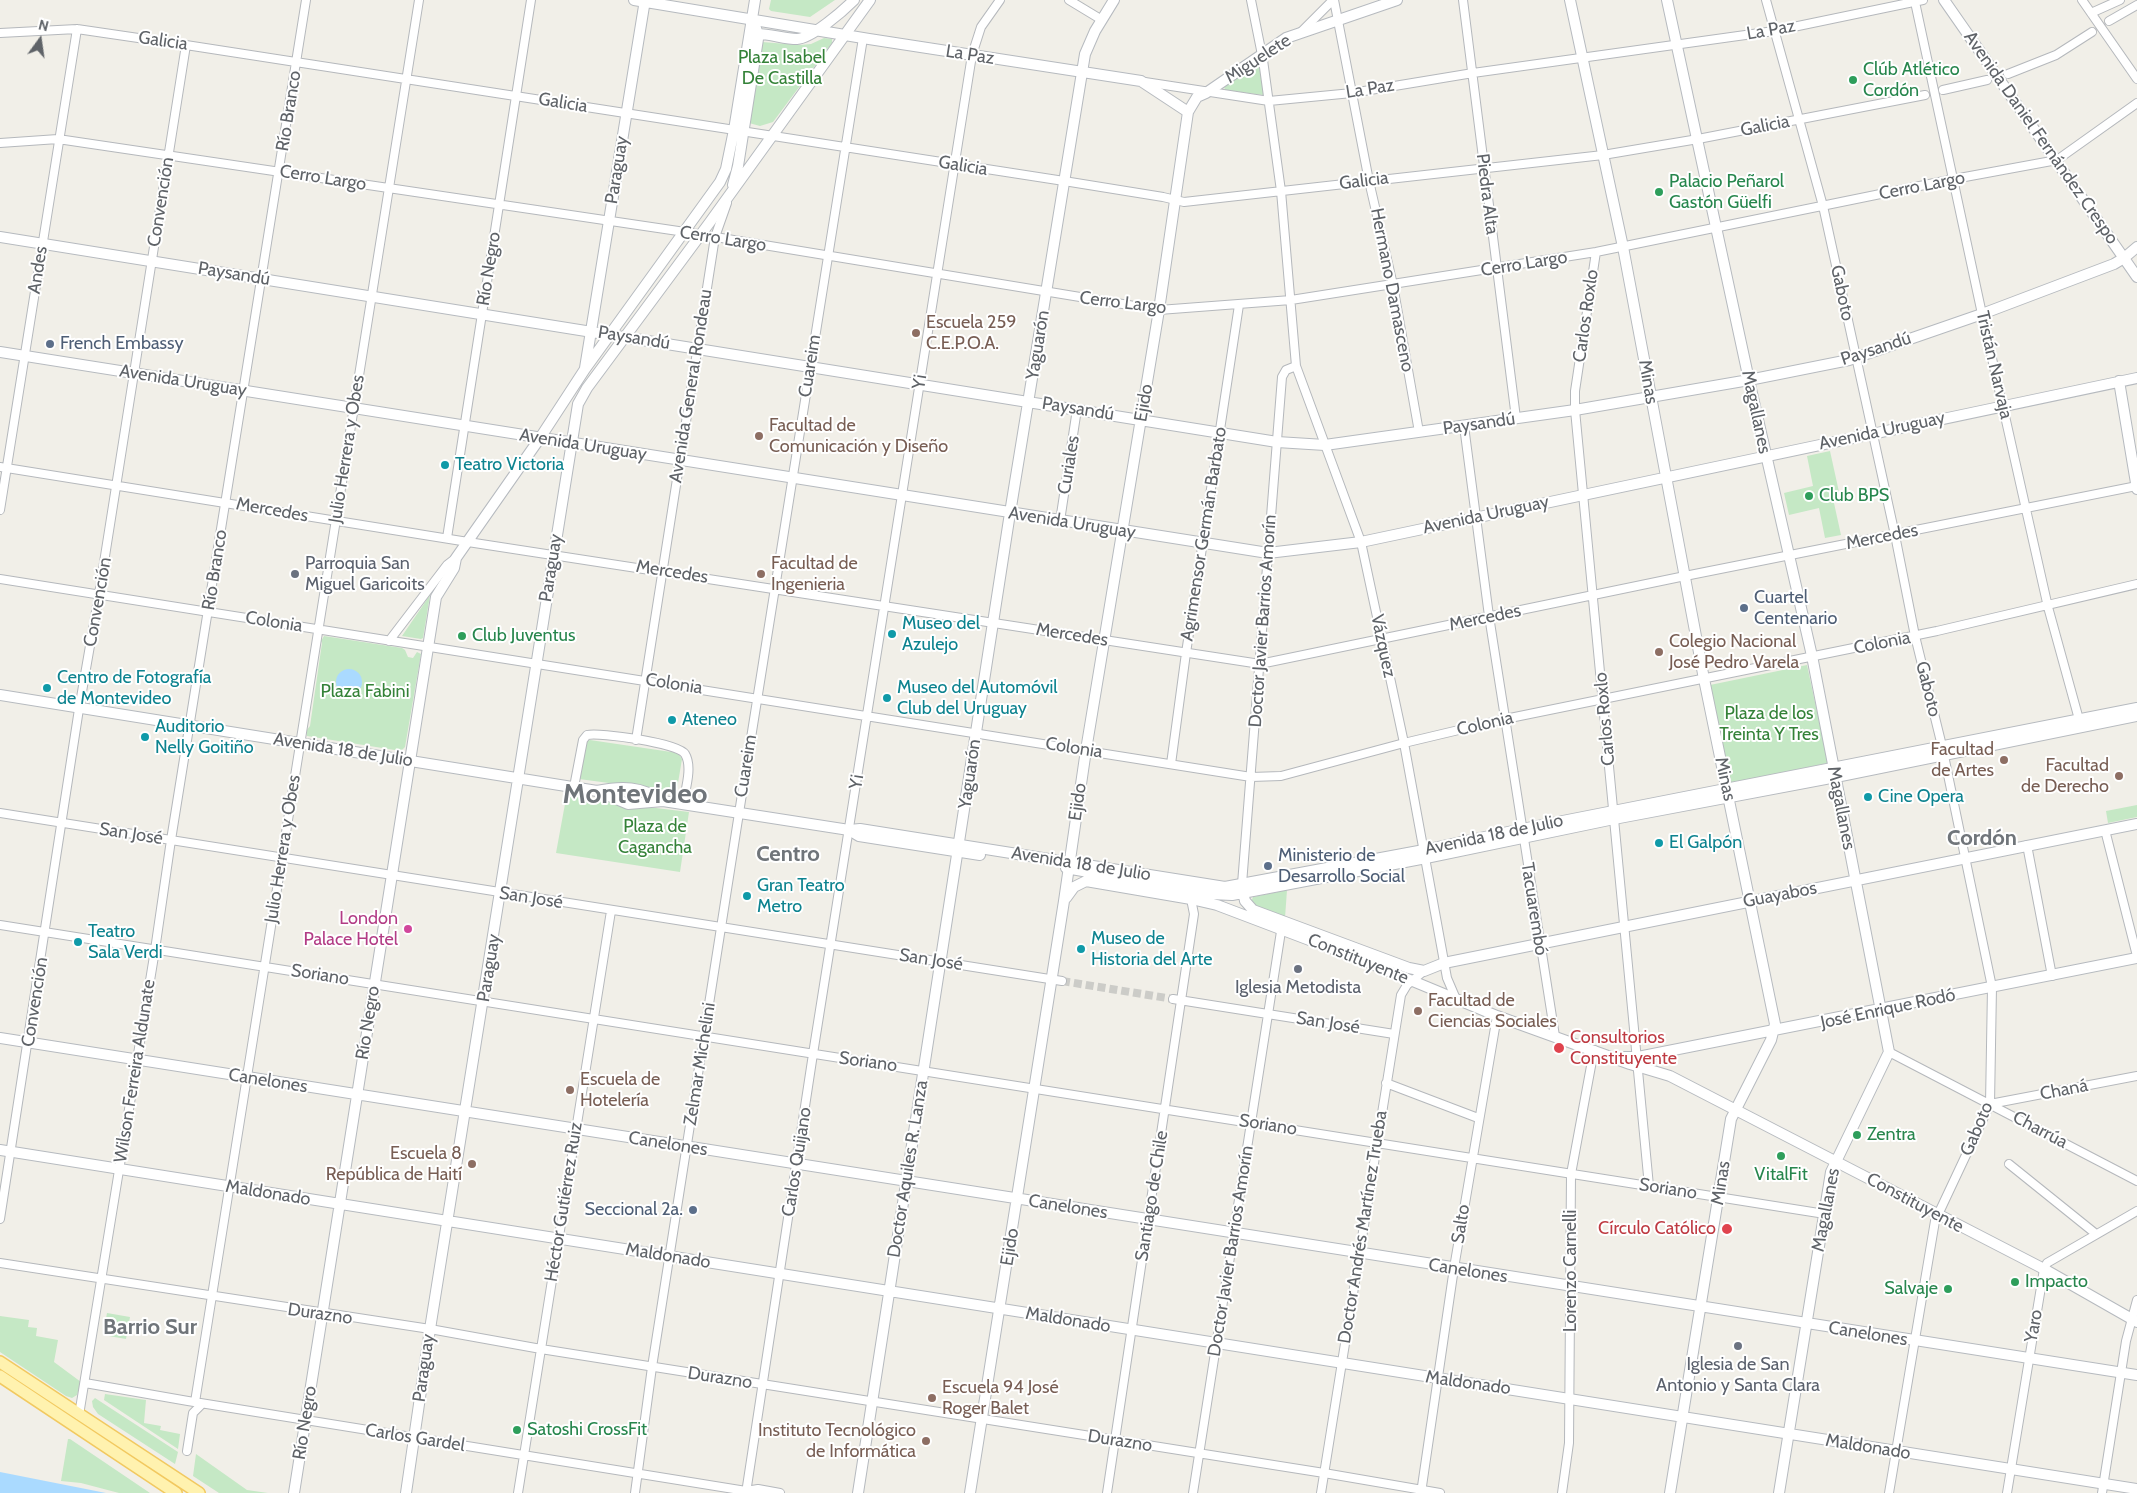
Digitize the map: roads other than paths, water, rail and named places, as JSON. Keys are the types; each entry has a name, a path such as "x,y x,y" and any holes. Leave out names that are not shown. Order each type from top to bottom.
{"main road":[{"path":"0,1362 176,1493"},
{"path":"0,1376 78,1420 199,1493"}],"street":[{"name":"Río Branco","path":"191,726 306,0"},
{"name":"Julio Herrera y Obes","path":"195,1402 419,0"},
{"name":"Río Negro","path":"447,538 531,0"},
{"name":"La Paz","path":"634,0 846,36 1270,102 1352,92 1583,57 1774,31 1919,1"},
{"name":"Avenida General Rondeau","path":"636,740 715,237 738,166 739,131 748,44 755,0"},
{"path":"748,44 758,34 798,39 817,30 854,0"},
{"name":"Paraguay","path":"406,1493 430,1330 576,412 582,395 846,36 870,0"},
{"name":"Yi","path":"849,830 972,55 981,27 1000,0"},
{"path":"1069,0 1102,20"},
{"name":"Yaguarón","path":"959,848 1010,513 1082,72 1089,42 1114,0"},
{"path":"1251,0 1270,102 1281,191 1291,300"},
{"path":"1301,32 1333,0"},
{"name":"Hermano Damasceno","path":"1333,0 1369,181 1393,285 1419,432"},
{"name":"Miguelete","path":"1206,93 1286,38 1397,0"},
{"name":"Piedra Alta","path":"1463,0 1516,418"},
{"name":"Minas","path":"1570,0 1623,247 1704,679 1775,1024 1775,1032 1731,1118 1670,1493"},
{"name":"Magallanes","path":"1667,0 1749,380 1812,656 1889,1052 1831,1172 1779,1493"},
{"name":"Gaboto","path":"1766,0 1823,206 1895,535 1915,636 1943,751 1992,987 1990,1104 1935,1221 1889,1493"},
{"name":"Avenida Daniel Fernández Crespo","path":"1944,0 2137,277"},
{"path":"2082,0 2137,79"},
{"path":"2091,13 2120,0"},
{"name":"Paraguay","path":"584,369 645,1"},
{"name":"Tristán Narvaja","path":"1919,1 1982,314 2048,607 2080,723"},
{"path":"2109,21 2137,6"},
{"name":"Avenida General Rondeau","path":"739,131 758,34 752,19"},
{"name":"Galicia","path":"0,33 77,29 297,61 955,165 1064,180 1184,202 1603,154 1698,139 1925,95"},
{"name":"Andes","path":"0,510 3,467 25,356 77,29"},
{"path":"2008,74 2056,55 2092,32"},
{"name":"Cuareim","path":"739,813 863,38"},
{"name":"Convención","path":"0,1219 46,932 79,709 186,45"},
{"path":"1944,90 1987,80"},
{"path":"1141,82 1188,112 1197,98 1206,93"},
{"name":"Cerro Largo","path":"0,143 58,139 685,232 1159,310 1291,300 1596,252 1954,179 2057,160 2137,103"},
{"name":"Ejido","path":"970,1493 1035,1088 1056,980 1064,901 1086,750 1159,310 1188,112"},
{"name":"Río Negro","path":"294,1493 436,597 454,568 456,558 540,438 584,369 720,182 739,131"},
{"name":"Paysandú","path":"0,237 810,365 1276,442 1325,445 1575,410 1749,380 1856,357 1982,314 2114,264 2137,247"},
{"name":"Carlos Roxlo","path":"1596,252 1575,391 1575,410 1639,1062 1649,1186"},
{"name":"Vázquez","path":"1291,300 1296,366 1361,542 1404,743 1444,963 1456,999"},
{"name":"Agrimensor Germán Barbato","path":"1171,764 1202,543 1239,305"},
{"name":"Avenida Uruguay","path":"0,352 1268,553 1361,542 1665,476 2137,378"},
{"name":"Doctor Javier Barrios Amorín","path":"1242,888 1282,377 1286,370 1296,366"},
{"path":"2118,381 2137,487"},
{"name":"Curiales","path":"1060,521 1077,409"},
{"name":"Tacuarembó","path":"1464,426 1522,833 1555,1036"},
{"name":"Mercedes","path":"3,467 468,542 1260,664 1685,576 2137,487"},
{"path":"389,641 447,566 456,558"},
{"name":"Colonia","path":"0,578 209,613 536,662 1251,777 1280,776 1404,743 1505,719 1915,636 2048,607 2137,584"},
{"name":"Avenida 18 de Julio","path":"0,695 574,787 597,790 631,787 653,794 663,801"},
{"name":"Avenida 18 de Julio","path":"597,790 628,804 663,801 849,830 860,829 959,848 1069,865 1217,887 1242,888 1835,773 2080,723 2137,708"},
{"name":"Avenida 18 de Julio","path":"2080,723 2137,716"},
{"name":"Wilson Ferreira Aldunate","path":"78,1420 191,726"},
{"path":"574,787 583,740 587,735 596,734 636,740 671,746 686,754 688,769 683,804"},
{"name":"San José","path":"0,813 500,894 1056,980"},
{"name":"Zelmar Michelini","path":"635,1493 652,1367 671,1257 739,813"},
{"name":"Guayabos","path":"1424,971 1444,963 2137,824"},
{"name":"Carlos Quijano","path":"746,1492 849,830"},
{"path":"2105,830 2137,957"},
{"path":"2027,845 2052,976"},
{"name":"Doctor Aquiles R. Lanza","path":"858,1493 959,848"},
{"name":"Avenida 18 de Julio","path":"1069,865 1106,875 1224,896 1242,888"},
{"name":"Avenida 18 de Julio","path":"1064,901 1074,887 1106,875"},
{"name":"Avenida 18 de Julio","path":"1106,875 1119,886"},
{"name":"Avenida 18 de Julio","path":"1086,881 1191,899"},
{"name":"Constituyente","path":"1242,888 1246,904 1253,910 1282,924 1496,1016 1608,1056 1639,1062 1682,1080 1937,1215 2044,1269 2134,1321"},
{"name":"Constituyente","path":"1191,899 1282,924 1424,971"},
{"name":"Santiago de Chile","path":"1107,1493 1166,1109 1177,999 1194,914 1191,899"},
{"name":"Héctor Gutiérrez Ruiz","path":"518,1493 611,911"},
{"name":"Doctor Javier Barrios Amorín","path":"1193,1493 1282,924"},
{"name":"Soriano","path":"0,925 1824,1214"},
{"name":"José Enrique Rodó","path":"1639,1062 2137,957"},
{"name":"Doctor Andrés Martínez Trueba","path":"1321,1493 1401,995 1411,980 1424,971"},
{"name":"San José","path":"1177,999 1394,1034"},
{"name":"Salto","path":"1422,1492 1454,1268 1496,1016"},
{"name":"Canelones","path":"0,1038 1360,1254 2137,1375"},
{"name":"Lorenzo Carnelli","path":"1562,1493 1570,1443 1571,1174 1594,1050"},
{"name":"Charrúa","path":"1889,1052 2137,1181"},
{"name":"Chaná","path":"1990,1104 2137,1076"},
{"path":"1386,1083 1478,1118"},
{"name":"Maldonado","path":"0,1150 1341,1364 1683,1415 1788,1435 2010,1469 2102,1488 2137,1489"},
{"path":"2009,1164 2096,1234"},
{"path":"2044,1269 2047,1263 2054,1257 2137,1211"},
{"name":"Durazno","path":"0,1263 1324,1473 1422,1492 1440,1493"},
{"name":"Yaro","path":"2006,1493 2044,1269"},
{"path":"2102,1488 2121,1373 2134,1321 2137,1300"},
{"name":"Carlos Gardel","path":"85,1383 746,1492 758,1490 780,1493"},
{"path":"188,1452 195,1402"}],"water":[{"path":"349,669 358,673 362,682 358,691 349,695 340,691 336,682 340,673"},
{"path":"0,1472 106,1493 0,1493"}],"tunnel":[{"path":"1062,981 1173,999"}],"place":[{"name":"Clúb Atlético Cordón","path":"1853,80"},
{"name":"Palacio Peñarol Gastón Güelfi","path":"1659,192"},
{"name":"Escuela 259 C.E.P.O.A.","path":"916,333"},
{"name":"French Embassy","path":"50,344"},
{"name":"Facultad de Comunicación y Diseño","path":"759,436"},
{"name":"Teatro Victoria","path":"445,465"},
{"name":"Club BPS","path":"1809,496"},
{"name":"Parroquia San Miguel Garicoits","path":"295,574"},
{"name":"Facultad de Ingenieria","path":"761,574"},
{"name":"Cuartel Centenario","path":"1744,608"},
{"name":"Museo del Azulejo","path":"892,634"},
{"name":"Club Juventus","path":"462,636"},
{"name":"Colegio Nacional José Pedro Varela","path":"1659,652"},
{"name":"Centro de Fotografía de Montevideo","path":"47,688"},
{"name":"Museo del Automóvil Club del Uruguay","path":"887,698"},
{"name":"Ateneo","path":"672,720"},
{"name":"Auditorio Nelly Goitiño","path":"145,737"},
{"name":"Facultad de Artes","path":"2004,760"},
{"name":"Facultad de Derecho","path":"2119,776"},
{"name":"Cine Opera","path":"1868,797"},
{"name":"El Galpón","path":"1659,843"},
{"name":"Ministerio de Desarrollo Social","path":"1268,866"},
{"name":"Gran Teatro Metro","path":"747,896"},
{"name":"London Palace Hotel","path":"408,929"},
{"name":"Teatro Sala Verdi","path":"78,942"},
{"name":"Museo de Historia del Arte","path":"1081,949"},
{"name":"Iglesia Metodista","path":"1298,969"},
{"name":"Facultad de Ciencias Sociales","path":"1418,1011"},
{"name":"Consultorios Constituyente","path":"1559,1048"},
{"name":"Escuela de Hotelería","path":"570,1090"},
{"name":"Zentra","path":"1857,1135"},
{"name":"VitalFit","path":"1781,1156"},
{"name":"Escuela 8 República de Haití","path":"472,1164"},
{"name":"Seccional 2a.","path":"693,1210"},
{"name":"Círculo Católico","path":"1727,1229"},
{"name":"Impacto","path":"2015,1282"},
{"name":"Salvaje","path":"1948,1289"},
{"name":"Iglesia de San Antonio y Santa Clara","path":"1738,1346"},
{"name":"Escuela 94 José Roger Balet","path":"932,1398"},
{"name":"Satoshi CrossFit","path":"517,1430"},
{"name":"Instituto Tecnológico de Informática","path":"926,1441"}],"district":[{"name":"Montevideo","path":"635,795"},
{"name":"Cordón","path":"1982,839"},
{"name":"Centro","path":"788,855"},
{"name":"Barrio Sur","path":"150,1328"}],"park label":[{"name":"Plaza Isabel De Castilla","path":"782,68"},
{"name":"Plaza Fabini","path":"365,692"},
{"name":"Plaza de los Treinta Y Tres","path":"1769,724"},
{"name":"Plaza de Cagancha","path":"655,838"}]}
